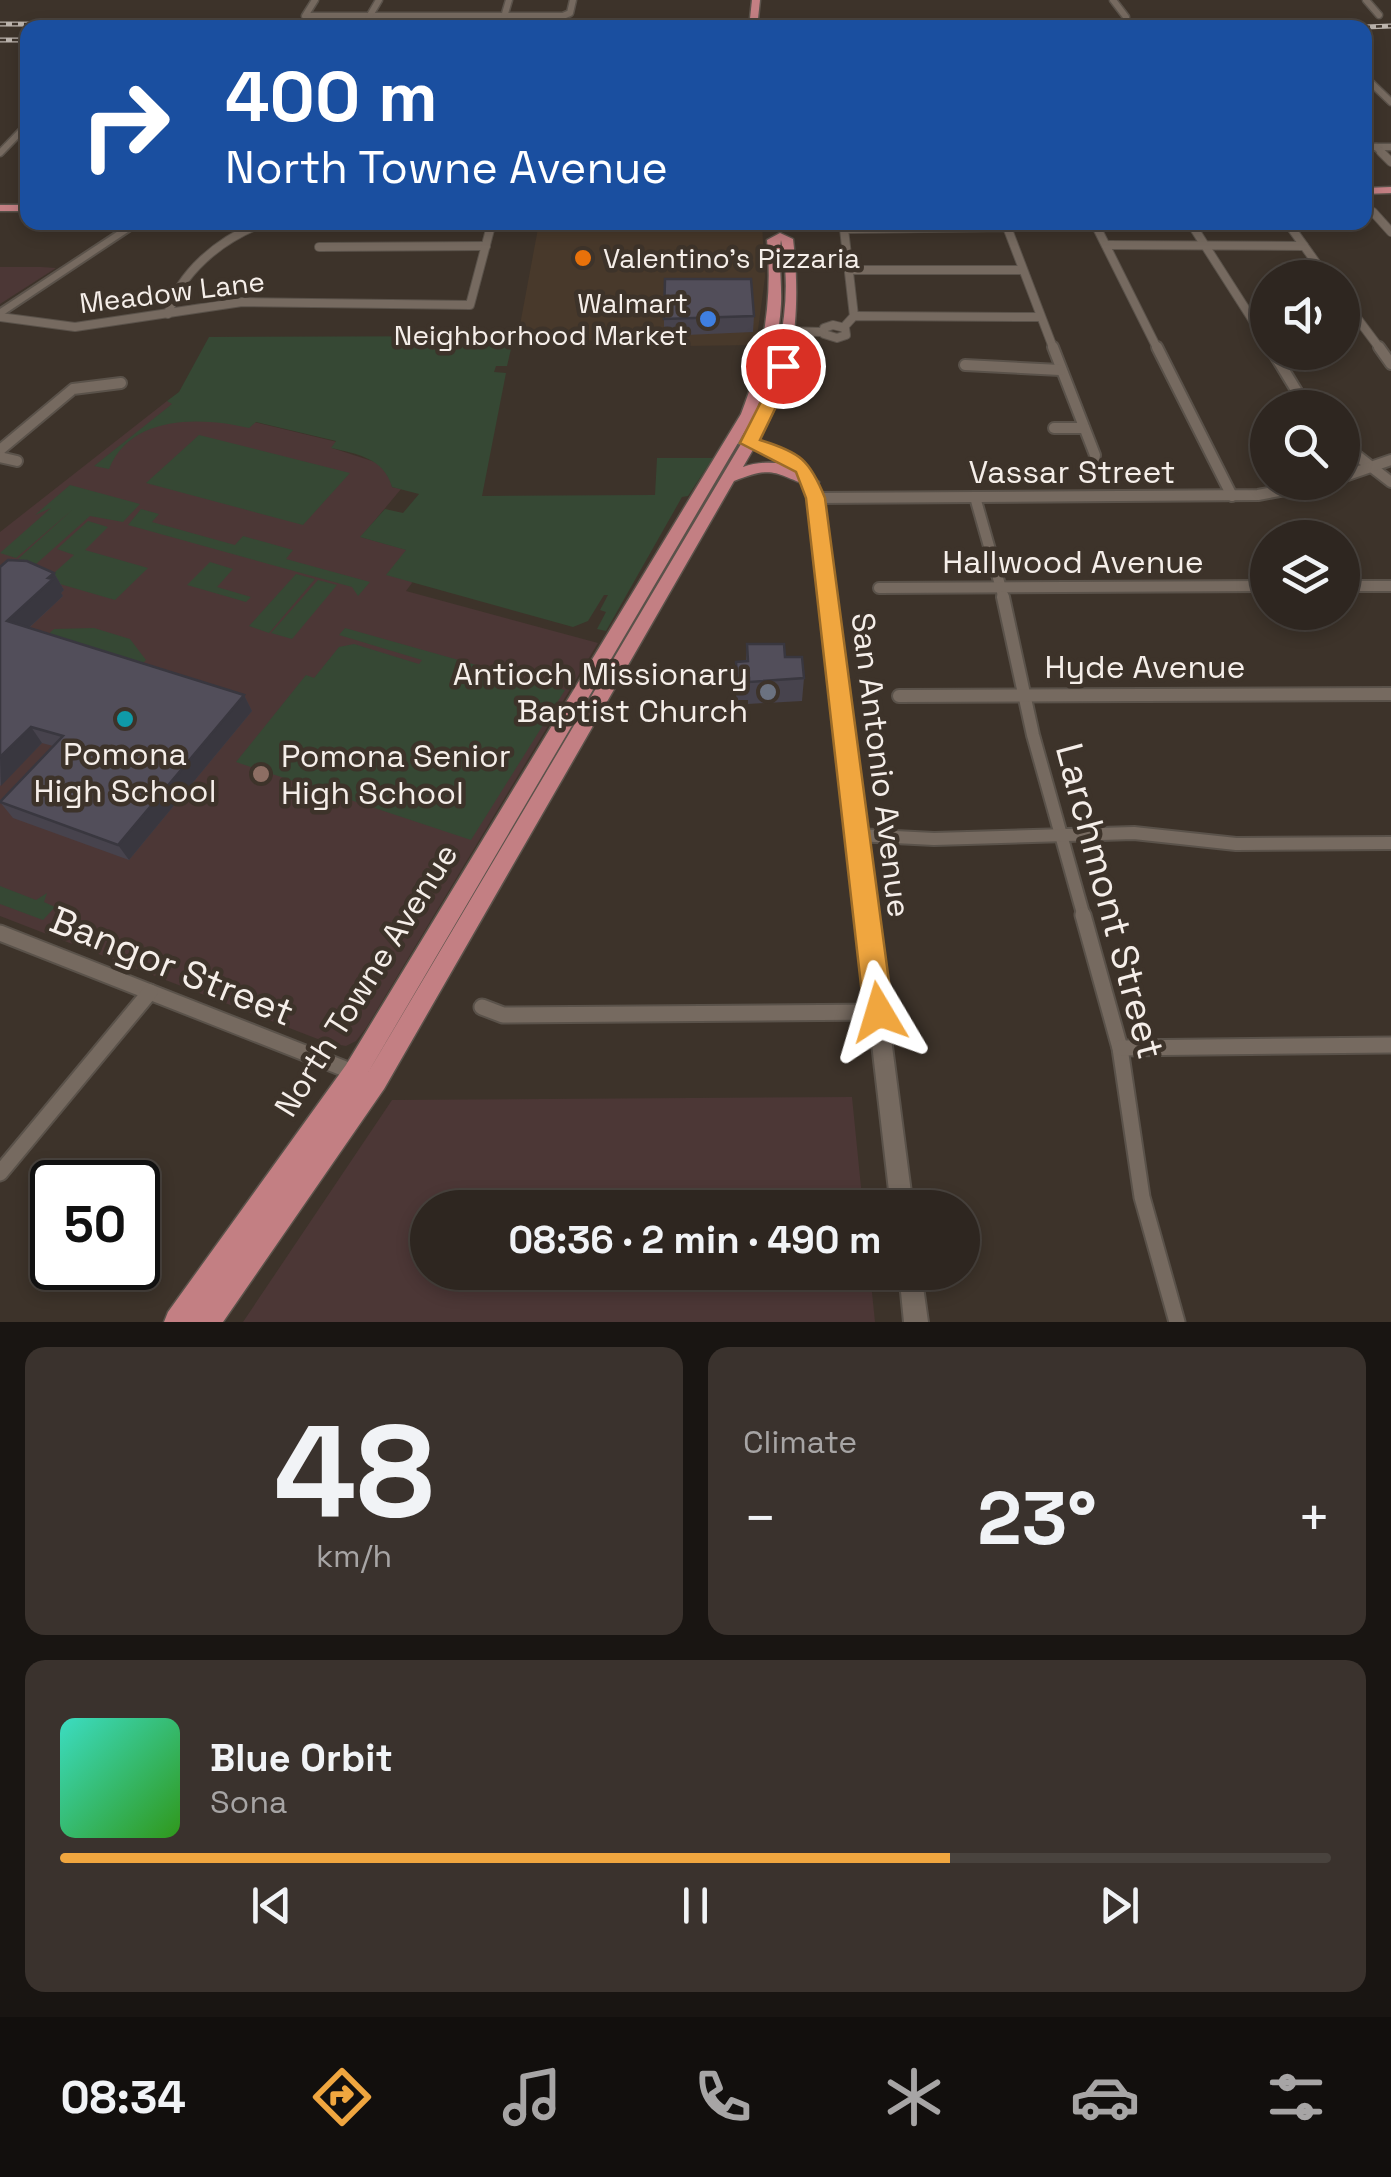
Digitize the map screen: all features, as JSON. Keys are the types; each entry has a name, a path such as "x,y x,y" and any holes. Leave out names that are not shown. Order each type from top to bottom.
{"main road":[{"path":"756,0 758,14"},
{"path":"753,20 758,14 764,20"},
{"path":"0,316 127,230"},
{"name":"North Towne Avenue","path":"207,1322 365,1077 728,480 782,331 773,240 778,230"},
{"path":"742,441 793,460 814,490"},
{"name":"North Towne Avenue","path":"178,1322 365,1077 742,441"},
{"path":"728,480 752,467 768,466 796,473 814,490"},
{"name":"San Antonio Avenue","path":"814,490 900,1190"},
{"path":"912,1290 916,1322"}],"street":[{"path":"315,0 305,16 308,18 563,16 570,12 574,0"},
{"path":"369,17 379,0"},
{"path":"438,17 444,0"},
{"path":"504,17 508,0"},
{"path":"1113,0 1126,17"},
{"path":"1366,0 1379,15"},
{"path":"1372,84 1391,102"},
{"path":"0,153 20,132"},
{"path":"1372,147 1391,147"},
{"path":"1376,147 1391,162"},
{"path":"1374,212 1391,232"},
{"path":"168,314 175,291 188,273 251,230"},
{"path":"318,247 486,246 490,230"},
{"path":"782,331 822,332 830,325 844,327 854,316 844,230"},
{"path":"1008,230 1095,455 1092,473"},
{"path":"1098,230 1232,496"},
{"path":"1195,230 1250,316"},
{"path":"1293,230 1314,260"},
{"path":"1106,245 1304,246"},
{"name":"Meadow Lane","path":"0,316 34,324 75,326 260,301 305,305 470,305 486,246"},
{"path":"851,270 1021,270"},
{"path":"854,316 1039,317"},
{"path":"1360,322 1391,364"},
{"path":"965,365 1060,370"},
{"path":"17,461 0,453 73,389 121,383"},
{"path":"1054,428 1084,428"},
{"path":"1360,458 1391,482"},
{"path":"1360,471 1391,460"},
{"name":"Vassar Street","path":"814,490 976,497 1250,495"},
{"name":"Larchmont Street","path":"976,497 1001,586 1033,735 1120,1048 1142,1196 1177,1322"},
{"name":"Hallwood Avenue","path":"880,588 1250,586"},
{"path":"1360,586 1391,586"},
{"name":"Hyde Avenue","path":"899,696 1391,694"},
{"path":"856,835 934,839 1134,833 1236,844 1391,843"},
{"name":"Bangor Street","path":"0,933 365,1077"},
{"path":"0,1173 150,992"},
{"path":"482,1007 503,1015 683,1010 879,1012"},
{"path":"1120,1048 1391,1045"}],"shaded area":[{"path":"538,230 762,230 765,277 756,345 685,346 684,340 517,341"},
{"path":"0,267 41,267 56,268 0,304"},
{"name":"Pomona Senior High School","path":"167,401 337,442 332,448 378,463 389,475 392,487 401,489 361,537 407,550 412,583 406,591 598,643 366,1028 346,1046 328,1043 0,916 0,532"},
{"path":"852,1097 861,1190 410,1190 410,1290 872,1290 875,1322 243,1322 392,1100"}],"green space":[{"path":"514,336 507,366 496,366 494,372 506,373 482,496 655,495 657,458 713,458 688,496 682,497 606,631 597,629 606,612 600,610 608,595 604,595 588,621 573,627 386,575 406,550 360,537 385,509 403,513 419,494 392,487 376,463 331,448 336,441 256,422 249,428 210,422 170,424 134,438 119,451 109,469 94,466 172,404 167,401 179,392 209,337"},
{"path":"199,435 350,473 303,525 146,483"},
{"path":"70,485 140,504 123,522 90,516 36,564 18,559 72,510 16,558 0,553 51,508 35,515"},
{"path":"141,509 159,514 152,522 235,545 243,536 293,550 286,559 370,582 358,596 352,587 128,525"},
{"path":"88,521 108,527 85,550 148,568 115,600 46,580 74,555 57,549"},
{"path":"210,562 233,569 217,587 251,597 246,602 187,585"},
{"path":"296,574 315,579 269,633 249,626"},
{"path":"318,580 337,585 292,639 271,633"},
{"path":"94,628 130,639 146,660 133,673 39,643 54,629"},
{"path":"345,628 565,690 471,840 236,762 306,675 314,678 339,647 354,644 419,664 422,660 339,635"},
{"path":"0,886 36,900 47,893 44,902 55,907 43,920 0,904"}],"building":[{"path":"665,279 751,279 754,316 664,319"},
{"path":"8,560 27,561 54,573 48,578 53,579 7,621 244,695 118,845 0,802 63,736 31,727 0,757 0,567"},
{"path":"747,644 784,644 785,657 802,657 804,678 749,682 749,678 737,678 736,662 748,661"}],"railway":[{"path":"0,24 20,24"},
{"path":"1372,27 1391,26"},
{"path":"0,40 20,40"}],"place":[{"name":"Valentino's Pizzaria","path":"583,258"},
{"name":"Walmart Neighborhood Market","path":"708,319"},
{"name":"Antioch Missionary Baptist Church","path":"768,692"},
{"name":"Pomona High School","path":"125,719"},
{"name":"Pomona Senior High School","path":"261,774"}],"route":[{"path":"783,366 778,386 750,443 773,450 804,469 816,498 879,1012"}]}
